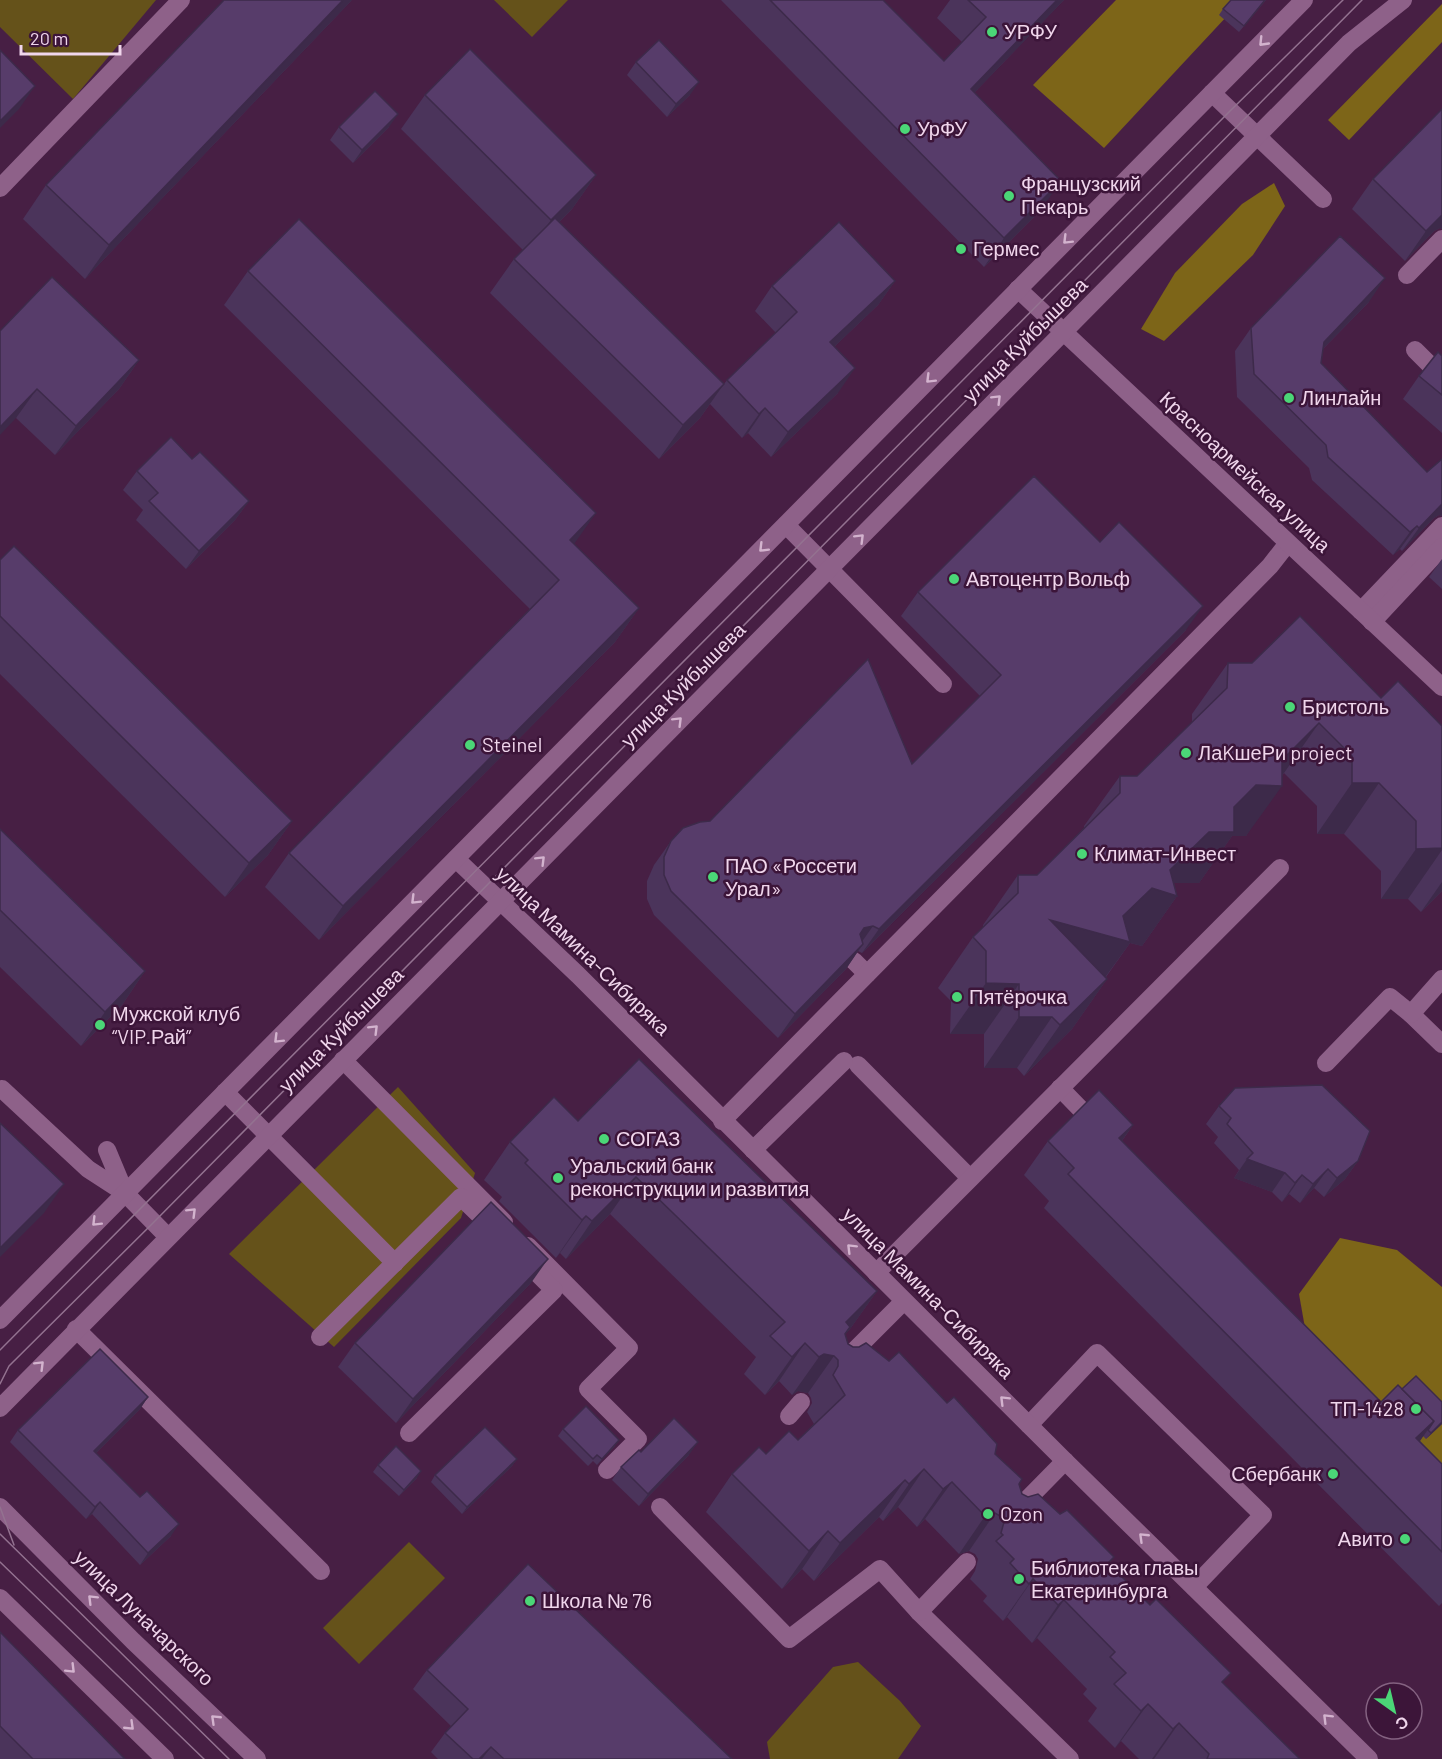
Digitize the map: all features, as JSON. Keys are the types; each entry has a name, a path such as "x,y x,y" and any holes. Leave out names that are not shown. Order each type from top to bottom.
{"main road":[{"path":"0,188 181,0"},
{"name":"улица Куйбышева","path":"0,1320 1304,0"},
{"name":"улица Куйбышева","path":"0,1408 1349,43 1403,0"},
{"path":"1212,93 1323,199"},
{"path":"1407,275 1442,239"},
{"name":"Красноармейская улица","path":"1018,290 1442,687"},
{"path":"1415,350 1442,377"},
{"path":"786,525 943,684"},
{"path":"1367,616 1442,526"},
{"path":"722,1121 1270,566 1288,543"},
{"path":"1367,616 1442,547"},
{"name":"улица Мамина-Сибиряка","path":"456,859 578,975 1065,1461 1369,1759"},
{"path":"876,1273 1280,868"},
{"path":"854,961 867,974"},
{"path":"1411,1014 1442,979"},
{"path":"1326,1063 1390,997 1442,1044"},
{"path":"343,1060 629,1348 588,1389 638,1439 607,1470"},
{"path":"753,1150 851,1063 970,1178"},
{"path":"1060,1088 1109,1138"},
{"path":"2,1089 88,1168 125,1193 168,1237"},
{"path":"225,1092 394,1263"},
{"path":"107,1150 125,1193"},
{"path":"320,1337 461,1197 554,1290 409,1433"},
{"path":"830,1374 904,1300"},
{"path":"76,1329 321,1571"},
{"path":"1029,1425 1097,1353 1263,1515 1194,1587"},
{"path":"789,1416 801,1402"},
{"path":"1004,1524 1065,1461"},
{"name":"улица Луначарского","path":"0,1507 133,1641 257,1759"},
{"path":"660,1507 789,1639 880,1569 919,1612 1070,1759"},
{"path":"919,1612 967,1562"},
{"path":"0,1598 165,1759"}],"shaded area":[{"path":"0,0 156,0 73,99 0,27"},
{"path":"494,0 568,0 532,37"},
{"path":"1116,0 1242,0 1104,148 1033,85"},
{"path":"1442,4 1442,42 1349,140 1328,120"},
{"path":"1274,183 1285,206 1253,255 1164,341 1141,329 1175,273 1242,204"},
{"path":"398,1087 475,1173 461,1218 334,1347 229,1254"},
{"path":"1340,1238 1397,1250 1442,1287 1442,1491 1314,1379 1299,1294"},
{"path":"409,1542 445,1578 359,1664 323,1628"},
{"path":"858,1662 900,1701 921,1726 898,1759 770,1759 767,1742 833,1667"}],"building":[{"path":"224,0 343,0 109,245 46,185"},
{"path":"770,0 883,0 944,61 986,17 968,0 1057,0 971,89 1061,181 1004,238"},
{"path":"1231,0 1265,0 1244,26 1223,9"},
{"path":"659,40 699,82 676,104 636,62"},
{"path":"470,49 596,175 551,220 425,95"},
{"path":"0,50 35,86 0,121"},
{"path":"375,91 398,114 362,150 339,127"},
{"path":"1442,109 1442,215 1426,231 1373,179"},
{"path":"555,218 724,384 683,425 514,259"},
{"path":"299,219 596,513 570,540 639,608 343,906 289,853 559,580 248,271"},
{"path":"839,222 895,281 830,342 855,368 788,432 765,408 759,414 727,380 797,312 772,286"},
{"path":"1340,236 1385,278 1324,342 1321,363 1427,472 1442,459 1442,504 1419,528 1417,526 1410,532 1328,457 1326,445 1254,374 1251,328"},
{"path":"52,277 139,360 76,426 37,389 0,427 0,331"},
{"path":"1438,352 1442,356 1442,395 1419,376"},
{"path":"171,437 192,459 200,452 249,501 199,551 149,501 158,493 137,471"},
{"path":"1034,476 1100,542 1119,522 1203,606 879,929 873,926 864,928 860,934 863,944 795,1014 671,891 664,875 664,857 671,841 683,828 710,821 868,659 912,764 1001,675 918,592"},
{"path":"14,546 292,821 249,863 0,616 0,560"},
{"path":"1300,616 1381,698 1398,681 1442,726 1442,848 1416,849 1416,821 1379,783 1352,783 1352,756 1319,723 1282,760 1282,786 1256,785 1234,807 1234,832 1209,832 1170,870 1177,896 1152,888 1123,916 1130,942 1050,920 1107,979 1060,1025 1052,1017 1019,1017 1019,984 986,983 986,951 973,937 1018,893 1018,875 1037,875 1120,793 1120,776 1137,776 1227,688 1228,663 1252,663"},
{"path":"0,829 145,971 105,1012 0,910"},
{"path":"639,1059 877,1291 846,1322 850,1327 845,1334 848,1344 859,1347 866,1343 889,1361 899,1352 947,1403 954,1397 997,1444 995,1454 1022,1479 1019,1484 1022,1494 1028,1497 1038,1494 1060,1514 1067,1510 1114,1557 1108,1563 1150,1605 1156,1599 1231,1673 1222,1682 1300,1759 1207,1759 1209,1754 1179,1723 1173,1729 1148,1704 1141,1711 1114,1684 1126,1673 1110,1657 1115,1652 1064,1600 1058,1605 1033,1579 1029,1584 1010,1563 1014,1559 996,1541 1003,1535 1001,1533 1004,1522 1002,1517 995,1513 985,1516 952,1482 943,1489 924,1469 909,1484 905,1480 840,1543 828,1531 809,1551 732,1474 759,1447 766,1454 789,1431 798,1440 845,1395 833,1375 838,1366 838,1360 834,1356 824,1354 819,1357 805,1343 792,1357 770,1336 785,1322 636,1177 592,1221 586,1216 582,1220 525,1163 528,1160 510,1142 554,1097 578,1121"},
{"path":"1322,1085 1370,1131 1358,1161 1337,1178 1328,1169 1313,1184 1302,1175 1295,1183 1285,1173 1247,1159 1253,1153 1227,1124 1231,1118 1219,1106 1235,1088"},
{"path":"1099,1090 1133,1125 1119,1138 1381,1402 1398,1385 1434,1421 1416,1438 1442,1464 1442,1552 1068,1174 1074,1168 1048,1141"},
{"path":"0,1123 64,1184 0,1248"},
{"path":"491,1202 548,1259 413,1399 355,1343"},
{"path":"100,1349 148,1397 94,1451 140,1497 147,1491 179,1524 148,1553 100,1502 95,1507 18,1430"},
{"path":"1416,1376 1442,1402 1442,1422 1431,1433 1428,1430 1434,1421 1402,1389"},
{"path":"586,1406 619,1440 602,1459 597,1455 593,1459 563,1429"},
{"path":"674,1418 698,1442 648,1494 621,1467 639,1450 641,1452"},
{"path":"485,1427 517,1459 467,1507 435,1475"},
{"path":"396,1446 421,1471 404,1490 378,1465"},
{"path":"528,1564 732,1759 504,1759 491,1747 479,1759 473,1759 445,1733 468,1709 427,1670"},
{"path":"0,1632 125,1759 33,1759 0,1726"}],"tram line":[{"path":"0,1350 1230,111 1343,0"},
{"path":"0,1384 9,1366 1362,0"},
{"path":"0,1507 14,1545"},
{"path":"0,1534 229,1759"},
{"path":"0,1562 204,1759"}],"place":[{"name":"УРФУ","path":"992,32"},
{"name":"УрФУ","path":"905,129"},
{"name":"Французский Пекарь","path":"1009,196"},
{"name":"Гермес","path":"961,249"},
{"name":"Линлайн","path":"1289,398"},
{"name":"Автоцентр Вольф","path":"954,579"},
{"name":"Бристоль","path":"1290,707"},
{"name":"Steinel","path":"470,745"},
{"name":"ЛаKшеРи project","path":"1186,753"},
{"name":"Климат-Инвест","path":"1082,854"},
{"name":"ПАО «Россети Урал»","path":"713,877"},
{"name":"Пятёрочка","path":"957,997"},
{"name":"Мужской клуб “VIP.Рай”","path":"100,1025"},
{"name":"СОГАЗ","path":"604,1139"},
{"name":"Уральский банк реконструкции и развития","path":"558,1178"},
{"name":"ТП-1428","path":"1416,1409"},
{"name":"Сбербанк","path":"1333,1474"},
{"name":"Ozon","path":"988,1514"},
{"name":"Авито","path":"1405,1539"},
{"name":"Библиотека главы Екатеринбурга","path":"1019,1579"},
{"name":"Школа № 76","path":"530,1601"}]}
